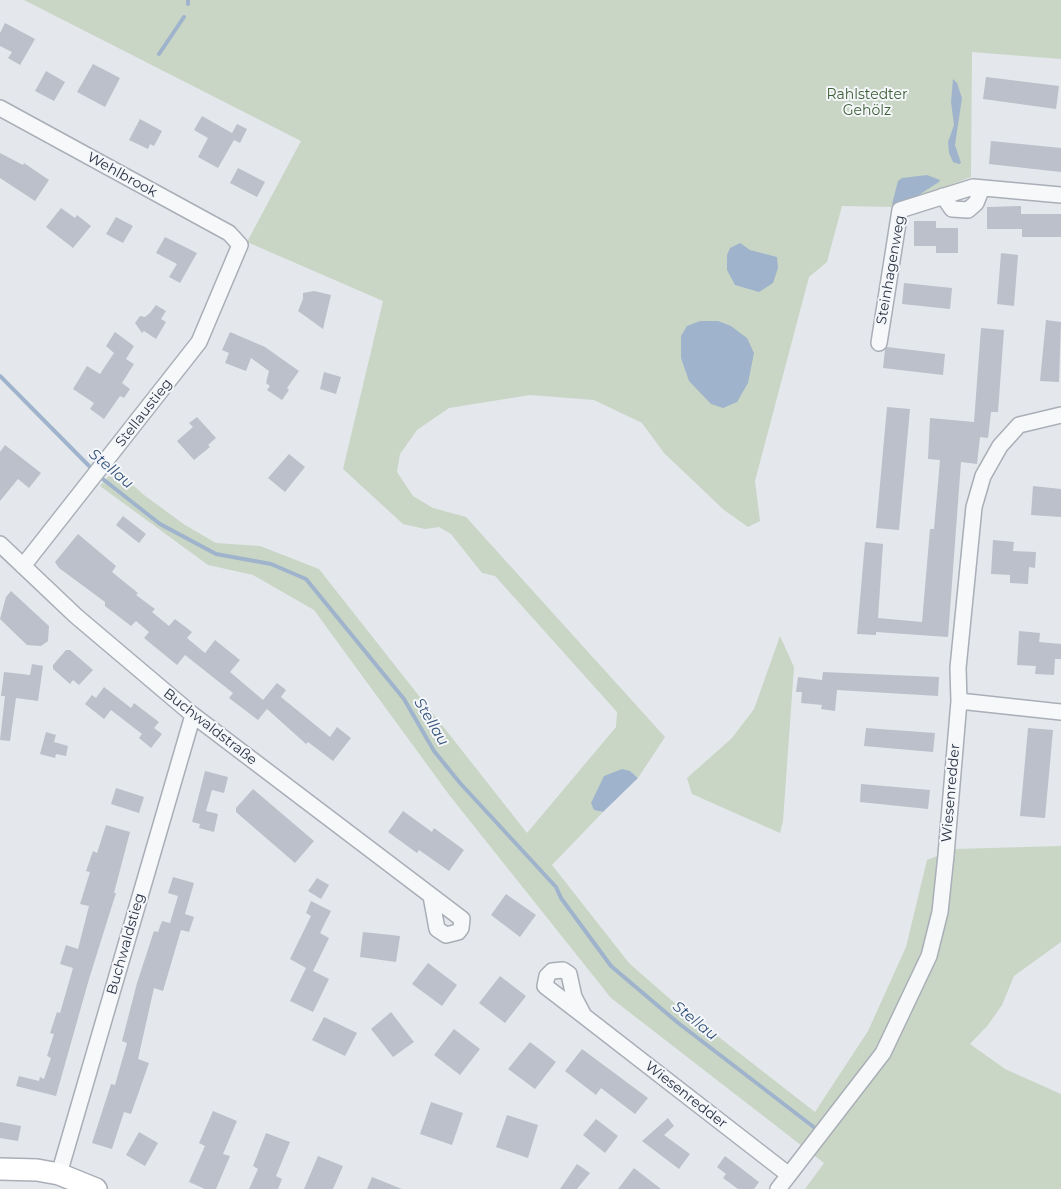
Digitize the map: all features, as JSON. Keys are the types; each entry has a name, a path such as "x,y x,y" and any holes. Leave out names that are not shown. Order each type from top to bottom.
{"street":[{"name":"Wehlbrook","path":"0,108 229,233 240,245"},
{"name":"Steinhagenweg","path":"879,343 900,210 973,187 1061,195"},
{"path":"943,196 952,208 968,210 976,203 982,188"},
{"name":"Stellaustieg","path":"23,566 199,342 240,245"},
{"name":"Wiesenredder","path":"778,1189 883,1053 929,956 940,912 959,701 958,668 974,507 983,476 1000,446 1019,425 1061,415"},
{"name":"Buchwaldstraße","path":"0,544 76,616 193,715 431,896"},
{"path":"959,701 1061,712"},
{"name":"Buchwaldstieg","path":"59,1174 193,715"},
{"name":"Wiesenredder","path":"584,1016 789,1175"},
{"path":"0,1169 37,1170 59,1174 96,1189"}],"green space":[{"name":"Rahlstedter Gehölz","path":"24,0 1061,0 1061,59 972,52 971,177 894,207 842,206 827,262 809,277 755,481 760,521 748,527 724,510 664,453 642,423 594,400 530,395 449,408 417,430 400,454 397,472 413,496 433,508 466,517 665,737 638,778 630,771 594,810 603,812 552,865 629,963 670,999 815,1112 868,1031 906,947 927,860 955,849 1061,846 1061,942 1014,976 1002,1005 988,1025 970,1044 1005,1069 1061,1094 1061,1189 805,1189 824,1163 611,998 450,796 314,610 253,575 208,565 100,486 115,469 144,495 185,525 216,543 260,546 319,569 527,833 616,727 617,712 495,576 482,573 451,534 439,527 425,529 403,524 343,469 383,301 247,242 301,141"},
{"path":"780,636 794,667 783,821 780,833 692,794 687,778 732,738 754,709"}],"water":[{"path":"953,79 957,83 962,98 955,145 961,163 959,164 953,162 949,153 948,142 954,125 951,102"},
{"path":"927,175 940,180 914,198 894,206 892,204 898,181 902,178"},
{"path":"740,243 750,250 777,257 778,268 773,283 759,292 735,285 727,270 727,255 730,248"},
{"path":"700,321 718,321 731,326 747,338 754,353 748,383 737,402 723,408 711,404 689,381 681,358 681,336 687,326"},
{"path":"622,769 630,771 638,778 603,812 594,810 591,803 604,776"}],"building":[{"path":"5,23 35,39 20,65 8,58 12,52 0,46 0,33"},
{"path":"93,64 120,78 105,107 77,92"},
{"path":"46,71 65,82 54,101 35,91"},
{"path":"986,77 1059,86 1056,109 983,99"},
{"path":"202,116 232,133 237,124 247,129 240,143 234,140 218,168 198,157 208,138 194,130"},
{"path":"140,119 162,131 154,146 150,144 148,149 129,140"},
{"path":"991,141 1061,148 1061,172 989,164"},
{"path":"0,153 23,165 24,163 49,180 35,201 0,178"},
{"path":"238,168 265,182 257,197 230,183"},
{"path":"1021,206 1021,214 1061,214 1061,237 1022,237 1022,229 987,229 987,207"},
{"path":"61,208 75,218 77,215 91,226 73,248 46,227"},
{"path":"116,217 133,226 123,243 106,234"},
{"path":"914,221 936,221 936,228 958,228 958,253 936,253 936,246 914,246"},
{"path":"165,237 197,253 180,283 169,277 177,264 156,253"},
{"path":"1001,253 1018,255 1014,306 997,304"},
{"path":"904,283 952,288 950,309 902,304"},
{"path":"314,291 331,295 323,329 298,311 303,299 303,293"},
{"path":"156,305 166,311 161,319 166,322 156,339 144,331 142,333 135,323 140,316 145,317 150,313"},
{"path":"1046,320 1061,322 1059,382 1040,381"},
{"path":"981,328 1004,330 998,412 991,412 988,438 980,437 977,464 961,462 948,637 876,632 876,635 857,634 865,542 883,544 878,618 922,622 930,529 934,529 940,460 928,459 930,418 974,422"},
{"path":"115,332 134,346 126,359 134,364 122,383 130,389 124,398 120,396 104,419 90,409 94,403 73,389 87,366 100,374 114,353 106,346"},
{"path":"230,332 265,347 299,371 287,388 289,390 282,400 267,390 270,386 266,383 269,371 251,358 246,371 225,363 229,353 222,350"},
{"path":"887,347 945,354 943,375 883,368"},
{"path":"324,372 341,377 336,394 320,389"},
{"path":"887,407 910,409 899,530 876,528"},
{"path":"197,417 216,438 208,445 210,447 194,460 177,441 193,427 189,423"},
{"path":"5,445 41,473 29,488 18,479 0,501 0,452"},
{"path":"289,454 305,467 285,492 268,478"},
{"path":"1033,486 1061,489 1061,517 1031,515"},
{"path":"123,516 146,534 139,543 116,525"},
{"path":"78,534 116,566 112,572 138,593 136,595 155,609 152,612 169,626 175,619 192,632 187,638 205,653 215,640 240,660 230,672 263,700 277,683 286,690 281,697 330,737 337,727 351,738 333,761 308,742 306,744 267,709 258,720 229,698 233,693 185,655 177,665 144,638 149,632 136,621 131,626 105,606 105,602 59,568 55,562"},
{"path":"993,540 1014,542 1013,551 1036,552 1035,568 1029,567 1028,584 1010,583 1010,575 991,574"},
{"path":"11,591 49,626 48,641 41,646 27,645 0,619 6,597"},
{"path":"1019,631 1040,633 1039,642 1061,644 1061,659 1055,659 1054,675 1035,674 1036,666 1017,665"},
{"path":"66,650 70,650 93,670 79,685 73,680 70,684 53,669 53,665"},
{"path":"32,664 43,666 38,701 16,698 10,741 0,740 5,696 1,696 4,672 30,675"},
{"path":"823,672 939,677 938,696 837,690 835,711 821,709 822,705 801,703 802,692 796,692 798,677 822,680"},
{"path":"104,687 131,708 134,703 159,722 154,728 162,734 151,748 139,738 142,734 111,710 104,719 85,704 92,695 96,698"},
{"path":"866,728 935,733 933,752 864,746"},
{"path":"1028,728 1053,730 1045,818 1020,816"},
{"path":"46,732 56,735 54,742 68,746 66,756 56,754 55,758 40,754"},
{"path":"205,771 228,777 224,793 212,790 206,811 218,814 214,832 199,828 200,824 192,822"},
{"path":"861,784 930,790 928,809 860,802"},
{"path":"116,788 144,797 139,813 111,804"},
{"path":"253,789 314,841 295,863 236,812 236,808"},
{"path":"403,811 432,832 434,828 464,850 449,871 419,850 417,853 388,832"},
{"path":"106,825 130,832 114,893 116,893 89,979 56,1096 16,1086 19,1076 39,1081 40,1077 44,1079 51,1058 47,1056 54,1034 50,1033 57,1012 60,1013 73,968 60,964 66,945 78,949 89,906 80,904 90,872 86,871 93,851 97,853"},
{"path":"173,877 194,883 185,914 194,917 189,932 181,930 163,991 154,988 138,1059 149,1063 131,1114 124,1112 112,1149 92,1143 111,1084 115,1085 127,1043 122,1041 137,983 154,931 158,932 162,921 170,923 178,896 168,893"},
{"path":"317,878 329,885 321,899 308,891"},
{"path":"506,894 536,915 520,937 491,915"},
{"path":"311,901 331,911 320,933 329,938 313,971 329,979 313,1012 290,1001 306,968 290,959 311,916 306,913"},
{"path":"363,932 400,936 396,962 360,957"},
{"path":"428,963 457,985 442,1006 412,984"},
{"path":"500,976 526,996 505,1023 479,1003"},
{"path":"391,1012 414,1042 393,1057 371,1029"},
{"path":"324,1017 357,1033 345,1056 312,1040"},
{"path":"454,1029 480,1049 460,1075 434,1055"},
{"path":"530,1042 556,1062 535,1089 508,1069"},
{"path":"582,1049 648,1098 635,1114 601,1088 596,1095 565,1071"},
{"path":"431,1102 463,1113 452,1145 420,1134"},
{"path":"213,1111 237,1121 223,1154 230,1156 216,1189 205,1189 189,1182 205,1146 199,1143"},
{"path":"507,1115 538,1125 528,1158 496,1147"},
{"path":"668,1118 674,1126 664,1135 690,1154 679,1169 642,1141"},
{"path":"596,1119 618,1136 605,1153 583,1135"},
{"path":"0,1122 21,1126 18,1141 0,1138"},
{"path":"139,1132 158,1143 145,1166 126,1155"},
{"path":"266,1133 290,1142 276,1176 282,1179 278,1189 249,1189 258,1169 253,1166"},
{"path":"318,1156 343,1166 333,1189 304,1189"},
{"path":"725,1156 759,1182 754,1189 738,1189 723,1178 726,1174 717,1167"},
{"path":"577,1164 590,1173 577,1189 560,1189"},
{"path":"634,1168 661,1189 618,1189"},
{"path":"372,1177 402,1189 367,1189"}],"waterway":[{"path":"159,54 184,17"},
{"name":"Stellau","path":"0,376 94,471"},
{"name":"Stellau","path":"99,476 160,524 216,554 271,564 306,579 404,699 434,751 460,783 556,887 561,898 611,966 677,1022 815,1128"}]}
